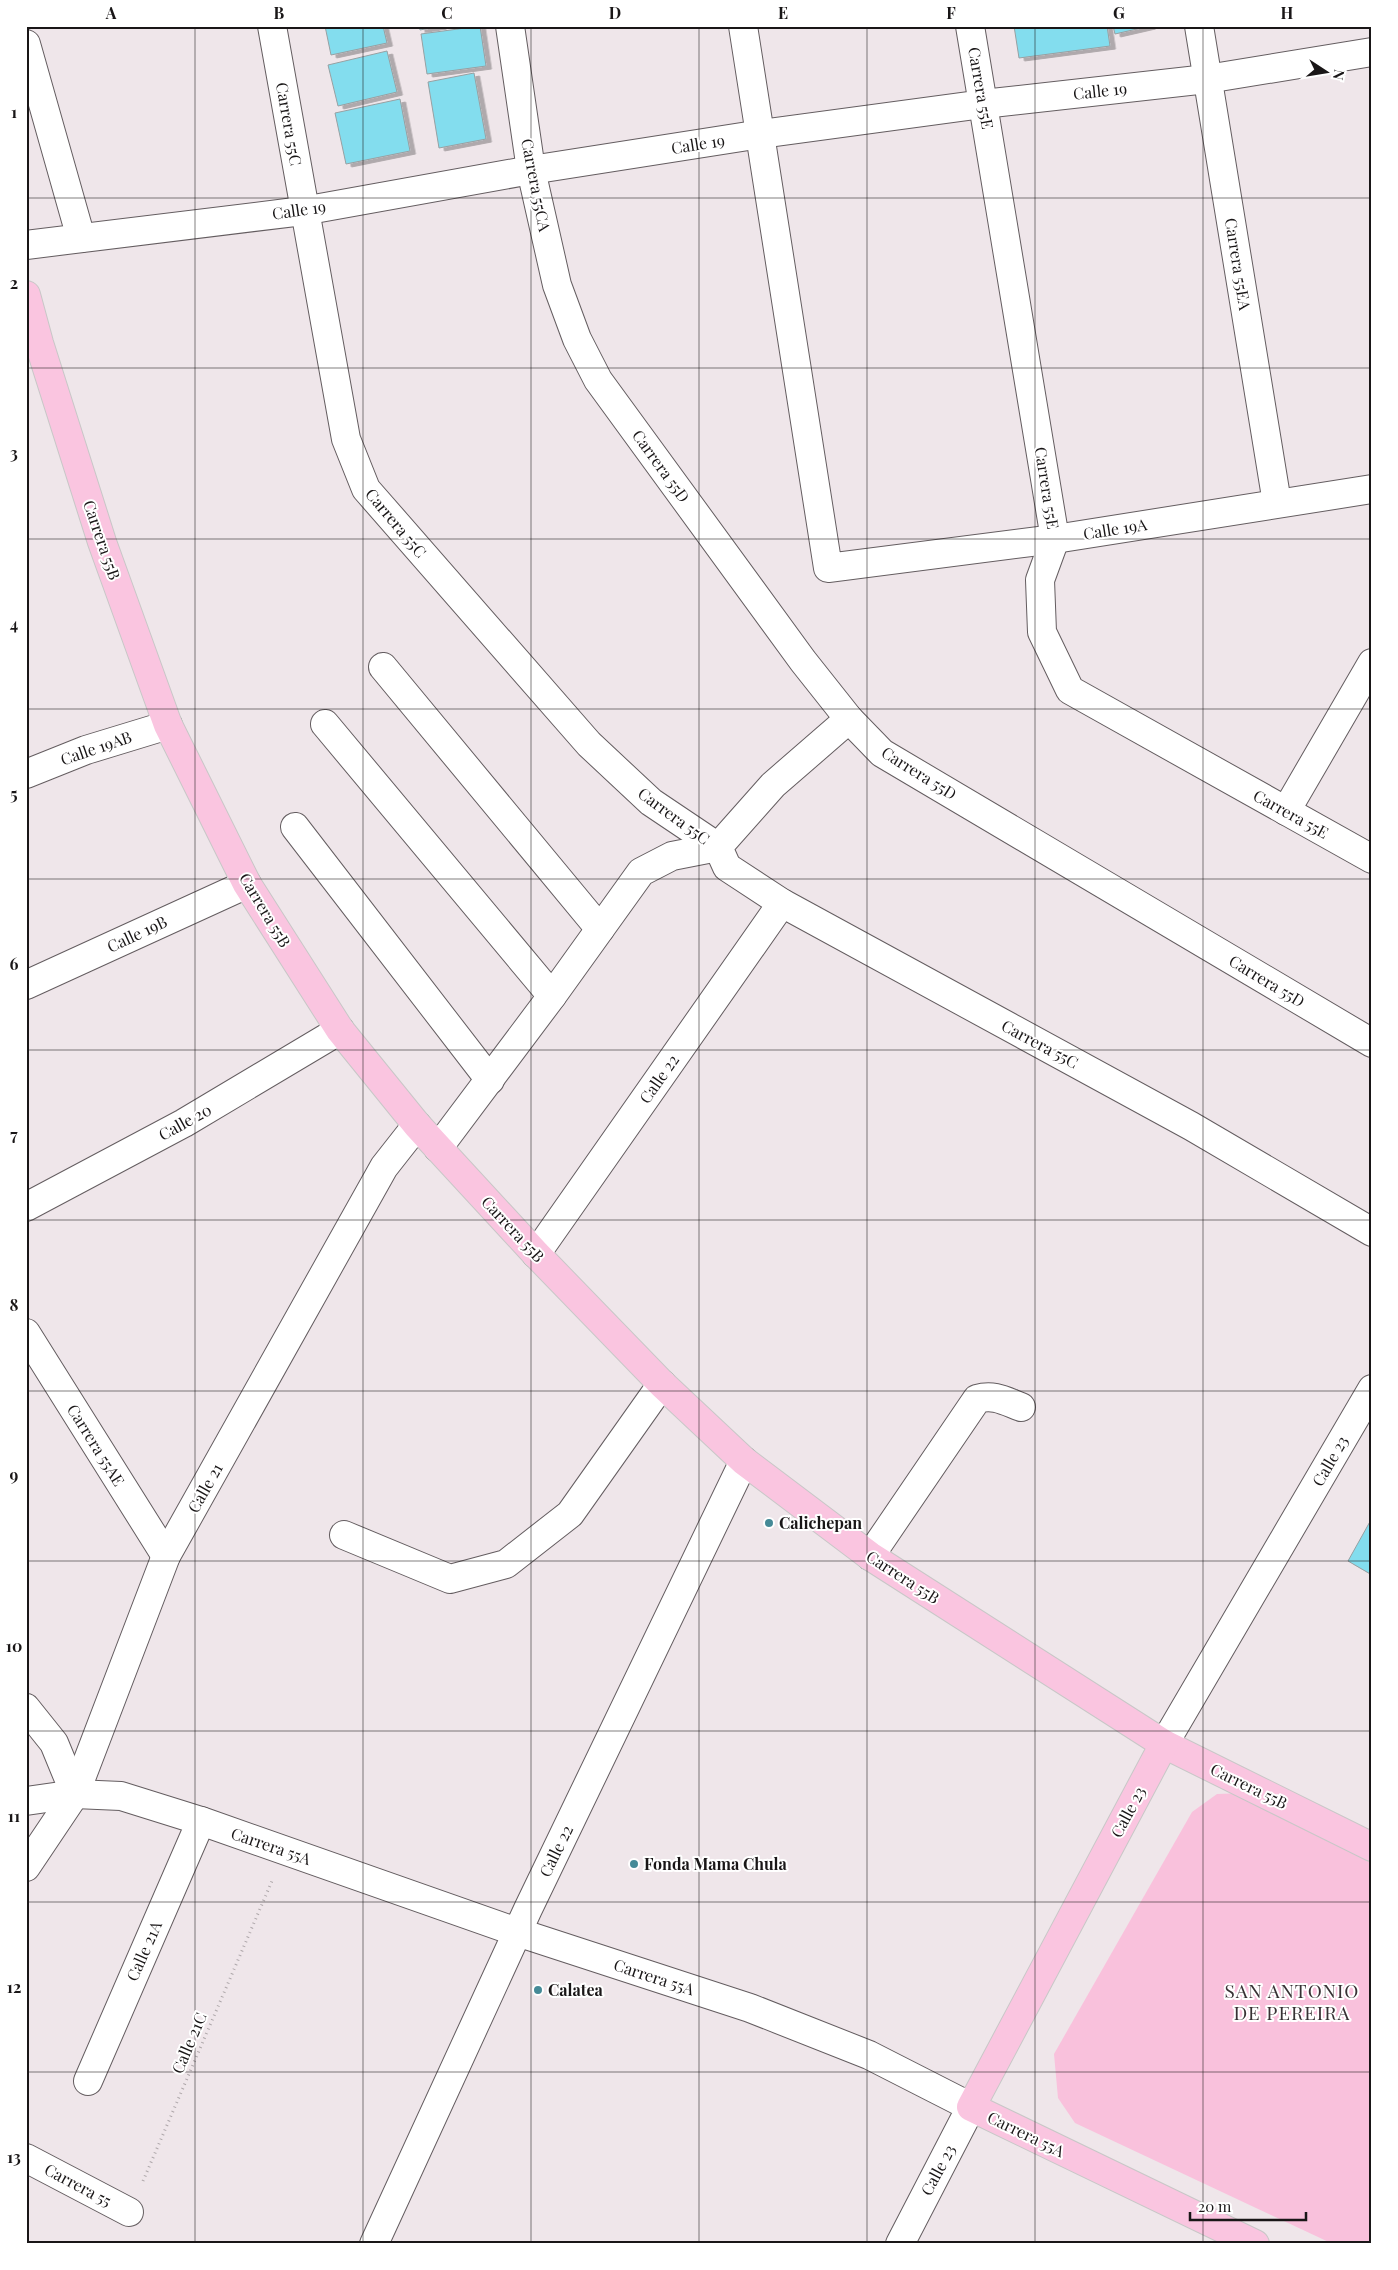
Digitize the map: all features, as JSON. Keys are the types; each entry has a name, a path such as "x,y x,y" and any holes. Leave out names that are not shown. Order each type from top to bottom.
{"main road":[{"name":"Carrera 55B","path":"26,295 33,345 168,725 247,884 340,1030 417,1125 536,1254 662,1384 744,1461 870,1556 1164,1744 1372,1847"},
{"name":"Calle 23","path":"971,2107 1164,1744"},
{"name":"Carrera 55A","path":"971,2107 1255,2244"}],"street":[{"name":"Carrera 55C","path":"272,26 303,211 346,439 366,489 589,744 651,802 718,847 727,867 782,903 1191,1126 1372,1232"},
{"name":"Carrera 55CA","path":"510,26 531,170 557,285 577,339"},
{"path":"743,26 761,134"},
{"name":"Carrera 55E","path":"970,26 1055,539 1040,580 1042,632 1070,690 1372,859"},
{"name":"Carrera 55EA","path":"1199,26 1277,503"},
{"path":"26,44 81,238"},
{"name":"Calle 19","path":"26,245 303,211 531,170 761,134 983,104 1207,79 1372,52"},
{"name":"Calle 19A","path":"761,134 828,568 1055,539 1372,489"},
{"name":"Carrera 55D","path":"577,339 598,380 803,660 849,718 882,753 1372,1043"},
{"path":"1286,811 1372,663"},
{"path":"383,667 600,929"},
{"name":"Carrera 55C","path":"718,847 772,785 849,718"},
{"path":"326,724 552,996"},
{"name":"Calle 19AB","path":"26,774 86,750 168,725"},
{"path":"295,827 490,1080"},
{"path":"438,1148 552,996 641,872 672,856 718,847"},
{"name":"Calle 19B","path":"26,985 247,884"},
{"name":"Calle 22","path":"536,1254 782,903"},
{"name":"Calle 20","path":"26,1207 184,1123 340,1030"},
{"name":"Calle 21","path":"26,1867 75,1794 166,1556 384,1167 417,1125"},
{"name":"Carrera 55AE","path":"26,1333 166,1556"},
{"path":"344,1536 450,1579 506,1564 570,1514 662,1384"},
{"name":"Calle 23","path":"1164,1744 1372,1389"},
{"path":"870,1556 977,1400 987,1396 996,1397 1021,1408"},
{"name":"Calle 22","path":"374,2244 517,1932 744,1461"},
{"path":"26,1708 54,1743 75,1794"},
{"name":"Carrera 55A","path":"26,1801 75,1794 121,1796 201,1821 517,1932 759,2012 869,2055 971,2107"},
{"name":"Calle 21A","path":"88,2081 201,1821"},
{"name":"Calle 23","path":"900,2244 971,2107"},
{"name":"Carrera 55","path":"26,2158 129,2212"}],"path":[{"name":"Calle 21C","path":"129,2212 286,1851"}],"shaded area":[{"path":"1246,1793 1372,1863 1372,2244 1333,2244 1075,2123 1058,2098 1054,2054 1192,1812 1217,1794"}],"building":[{"path":"325,26 383,26 387,43 331,55"},
{"path":"419,26 441,26 420,30"},
{"path":"480,26 486,66 427,74 421,34"},
{"path":"1014,26 1107,26 1110,46 1019,58"},
{"path":"1113,26 1150,26 1115,34"},
{"path":"387,51 397,92 338,106 328,65"},
{"path":"474,73 486,139 439,148 428,82"},
{"path":"400,99 410,151 346,164 335,113"},
{"path":"1372,1518 1372,1575 1348,1561"}],"place":[{"name":"Calichepan","path":"769,1523"},
{"name":"Fonda Mama Chula","path":"634,1864"},
{"name":"Calatea","path":"538,1990"}],"district":[{"name":"SAN ANTONIO DE PEREIRA","path":"1292,2002"}]}
